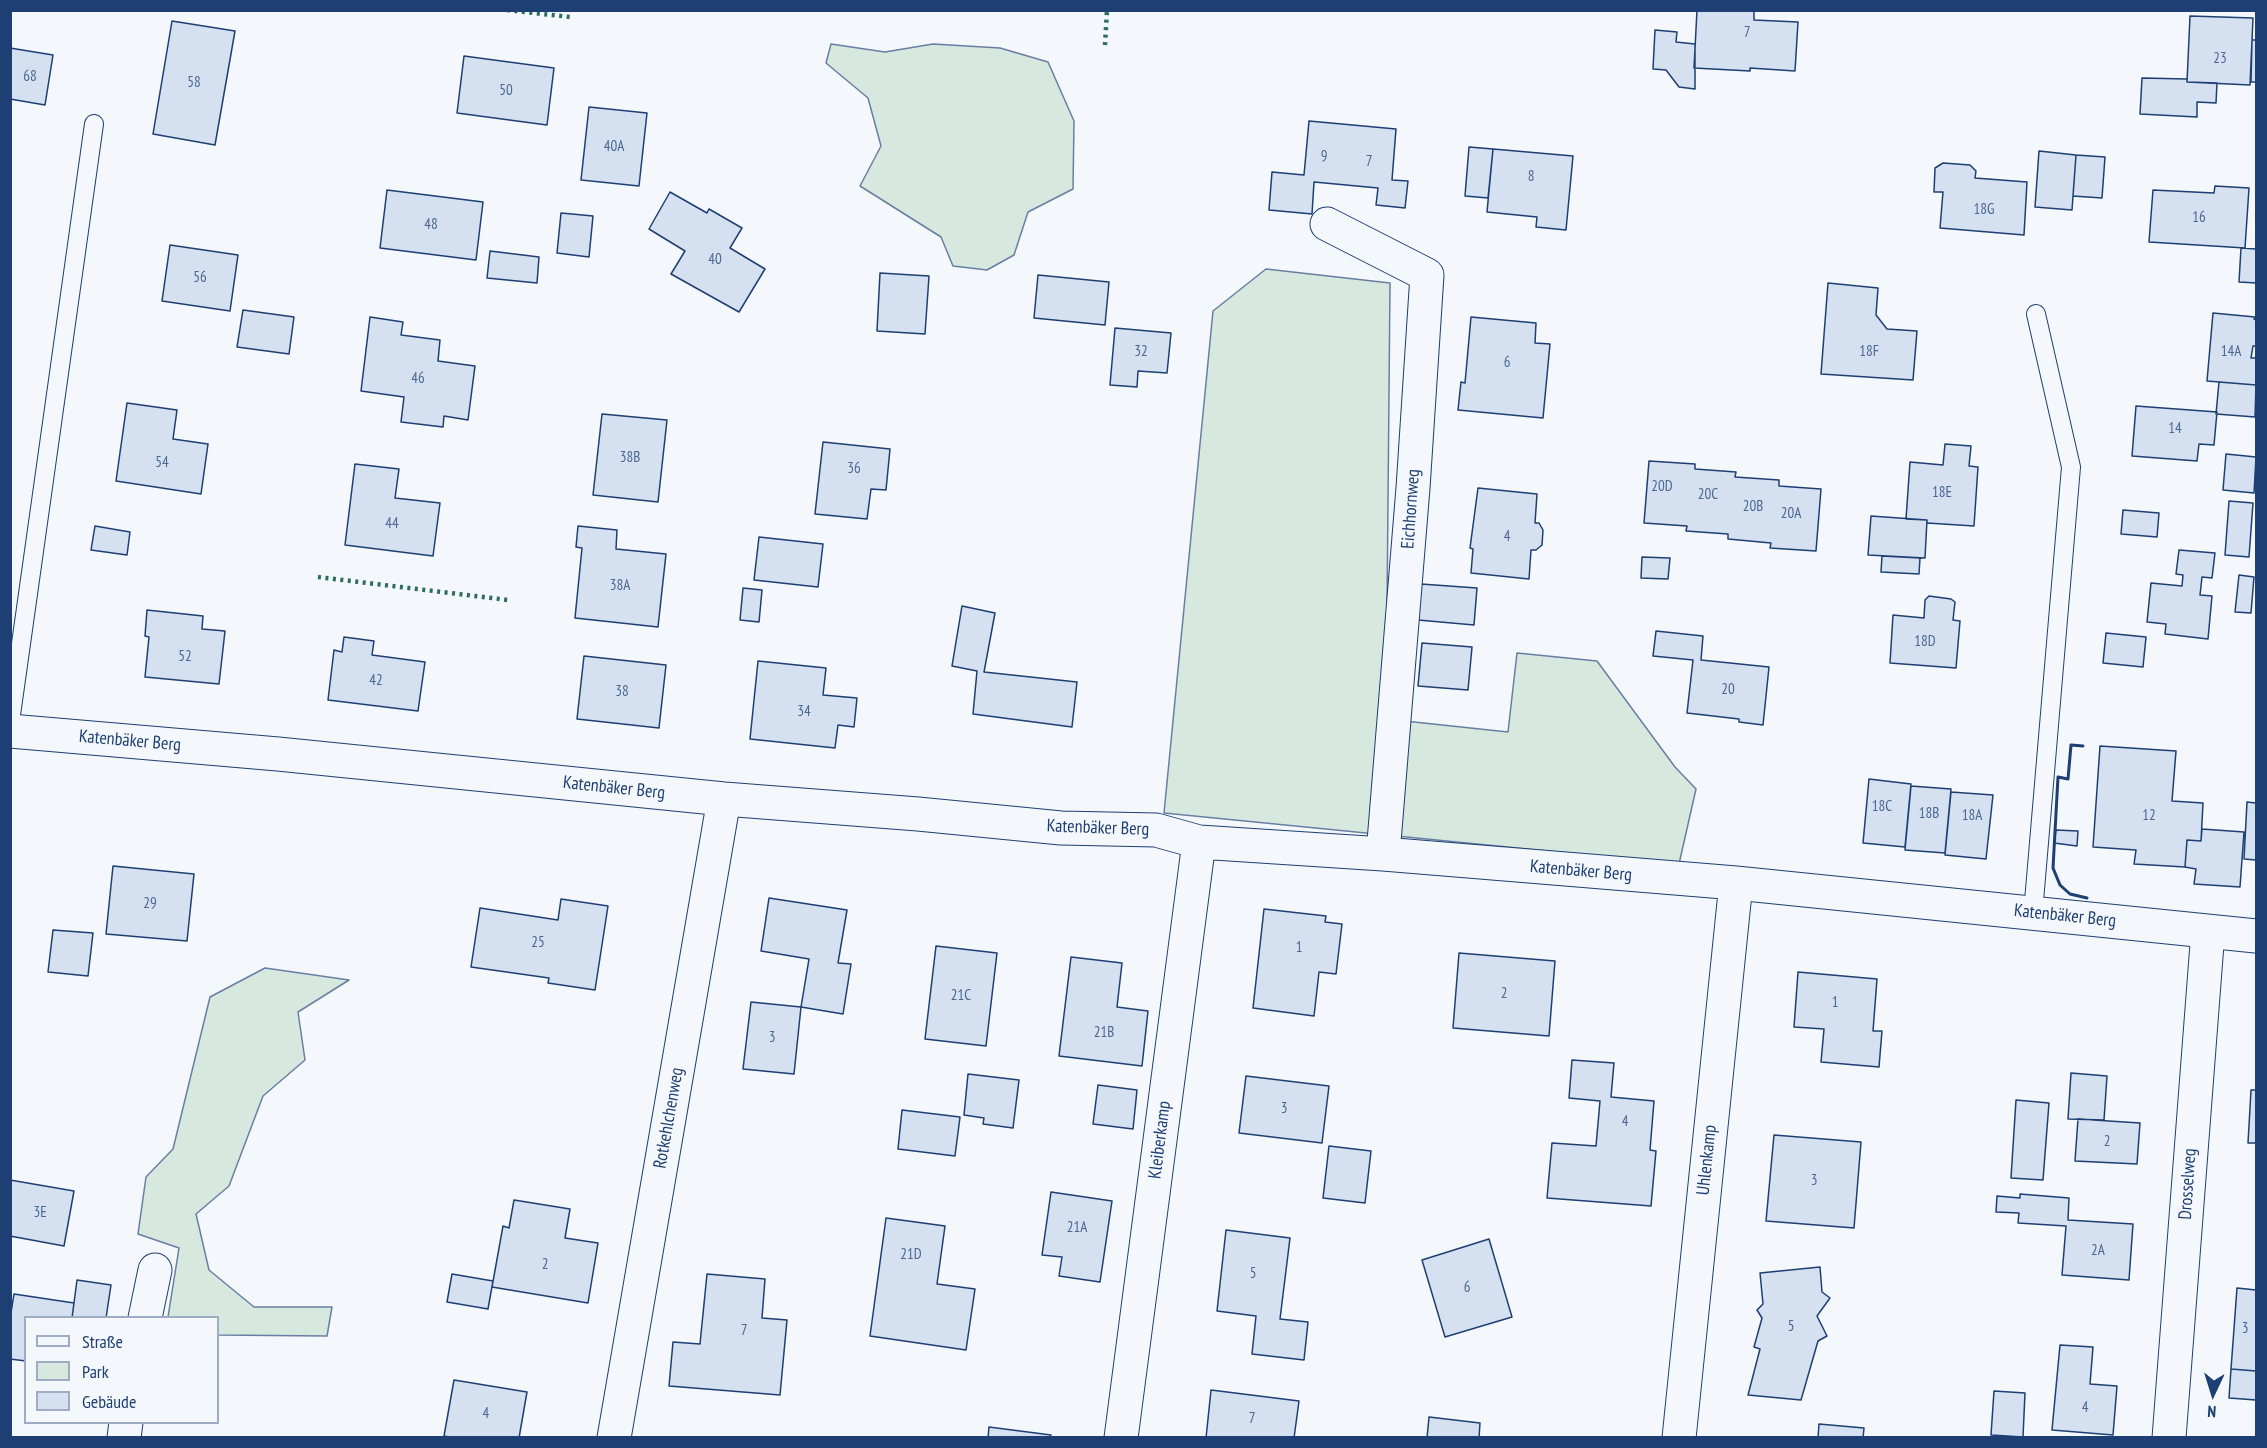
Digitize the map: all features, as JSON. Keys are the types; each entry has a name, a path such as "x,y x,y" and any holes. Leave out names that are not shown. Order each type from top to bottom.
{"street":[{"name":"Eichhornweg","path":"1327,224 1427,275 1413,488 1383,854"},
{"name":"Katenbäker Berg","path":"10,731 278,754 724,799 1061,828 1156,830 1199,842 1383,854 1736,884 2256,936"},
{"name":"Rotkehlchenweg","path":"614,1437 724,799"},
{"name":"Kleiberkamp","path":"1121,1437 1199,842"},
{"name":"Uhlenkamp","path":"1678,1437 1736,884"},
{"name":"Drosselweg","path":"2169,1437 2208,931"},
{"path":"146,1316 155,1270"}],"lane":[{"path":"10,722 94,124"},
{"path":"2033,913 2071,466 2036,314"}],"green space":[{"path":"831,44 885,52 933,44 1000,48 1048,62 1074,121 1073,189 1028,212 1014,255 987,270 953,266 941,237 860,186 881,146 868,98 826,63"},
{"path":"1266,269 1390,283 1386,719 1508,732 1517,653 1597,661 1675,767 1696,789 1679,864 1164,813 1213,311"},
{"path":"265,968 349,980 298,1012 305,1060 263,1096 229,1186 196,1214 209,1270 254,1307 332,1307 327,1336 219,1335 219,1316 168,1316 179,1248 138,1234 146,1177 173,1149 210,997"}],"building":[{"path":"1697,10 1754,10 1754,20 1798,22 1795,71 1694,68"},
{"path":"2190,16 2253,18 2250,85 2187,82"},
{"path":"172,21 235,31 215,145 153,134"},
{"path":"1655,30 1677,32 1676,42 1695,44 1695,89 1679,87 1666,70 1653,69"},
{"path":"2252,40 2256,40 2256,82 2251,82"},
{"path":"10,48 53,55 45,105 10,99"},
{"path":"464,56 554,68 547,125 457,113"},
{"path":"2142,78 2187,79 2187,82 2217,83 2216,103 2197,102 2197,117 2140,114"},
{"path":"589,107 647,113 639,186 581,180"},
{"path":"1309,121 1396,129 1392,180 1408,181 1405,208 1376,205 1378,188 1314,182 1312,214 1269,210 1272,172 1304,175"},
{"path":"1469,147 1493,149 1488,198 1465,196"},
{"path":"1493,149 1573,156 1566,230 1536,227 1537,217 1487,212"},
{"path":"2039,151 2076,155 2072,210 2035,207"},
{"path":"2076,155 2105,157 2102,198 2073,196"},
{"path":"1943,163 1970,165 1976,171 1975,178 2027,182 2024,235 1940,228 1943,192 1934,192 1935,168"},
{"path":"2215,186 2249,188 2245,248 2149,242 2153,190 2214,193"},
{"path":"387,190 483,202 476,260 380,248"},
{"path":"670,192 707,213 709,209 742,228 730,248 765,269 739,312 671,274 685,251 649,229"},
{"path":"561,213 593,216 589,257 557,253"},
{"path":"170,245 238,255 230,311 162,301"},
{"path":"2241,248 2256,249 2256,283 2239,282"},
{"path":"490,251 539,257 537,283 487,278"},
{"path":"880,273 929,276 925,334 877,331"},
{"path":"1038,275 1109,282 1105,325 1034,318"},
{"path":"1828,283 1878,288 1876,315 1887,329 1917,331 1913,380 1821,374"},
{"path":"243,310 294,317 289,354 237,347"},
{"path":"2213,313 2255,317 2256,346 2253,346 2251,358 2256,358 2256,385 2207,381"},
{"path":"370,317 403,322 401,335 440,340 438,361 475,366 468,420 444,416 443,427 401,422 404,397 361,391"},
{"path":"1471,317 1536,323 1535,343 1550,344 1543,418 1458,410 1461,382 1465,383"},
{"path":"1115,328 1171,333 1167,373 1138,371 1137,387 1110,385"},
{"path":"2219,382 2256,385 2255,417 2216,414"},
{"path":"127,403 177,410 173,439 208,444 201,494 116,481"},
{"path":"2136,406 2217,412 2214,445 2199,444 2197,461 2132,456"},
{"path":"602,414 667,420 658,502 593,495"},
{"path":"823,442 890,449 886,490 871,489 867,519 815,514"},
{"path":"1945,444 1971,446 1969,466 1978,467 1974,526 1927,523 1927,520 1906,519 1910,462 1943,465"},
{"path":"2226,454 2256,457 2254,493 2223,490"},
{"path":"1649,461 1695,464 1695,469 1736,472 1735,477 1779,480 1779,486 1821,489 1816,551 1770,548 1771,543 1728,539 1728,534 1686,531 1687,526 1644,523"},
{"path":"355,464 399,469 395,498 440,503 433,556 345,545"},
{"path":"1478,488 1537,494 1535,523 1539,523 1543,530 1542,545 1536,550 1531,550 1529,579 1471,573 1473,549 1470,548"},
{"path":"2229,501 2253,503 2249,557 2225,555"},
{"path":"2123,510 2159,513 2157,537 2121,534"},
{"path":"1871,516 1927,520 1925,558 1868,555"},
{"path":"95,526 130,532 127,555 91,550"},
{"path":"578,526 617,530 616,549 666,554 658,627 575,618 582,548 576,547"},
{"path":"759,537 823,544 818,587 754,580"},
{"path":"2179,550 2215,553 2212,578 2202,577 2200,595 2212,596 2208,639 2165,634 2166,624 2147,622 2151,583 2182,586 2183,575 2176,574"},
{"path":"1882,556 1920,558 1919,574 1881,572"},
{"path":"1642,557 1670,558 1668,579 1641,578"},
{"path":"2239,575 2254,577 2251,613 2235,612"},
{"path":"1421,584 1477,588 1474,625 1418,620"},
{"path":"743,588 762,590 759,622 740,620"},
{"path":"1929,596 1951,599 1955,602 1953,620 1960,621 1956,668 1890,663 1893,615 1924,618 1925,600"},
{"path":"962,606 995,613 984,672 1077,682 1072,727 973,714 977,671 952,666"},
{"path":"147,610 203,616 202,629 225,631 219,684 145,677 149,637 145,636"},
{"path":"1656,631 1703,636 1701,660 1769,667 1763,725 1739,722 1739,719 1687,713 1693,660 1653,656"},
{"path":"2106,633 2146,637 2143,667 2103,663"},
{"path":"344,637 374,641 372,655 425,662 418,711 328,700 334,650 342,652"},
{"path":"1422,643 1472,647 1468,690 1418,686"},
{"path":"584,656 666,665 659,728 577,719"},
{"path":"758,661 826,668 823,695 857,698 854,727 838,725 835,748 750,739"},
{"path":"2100,746 2176,751 2172,801 2203,803 2201,841 2187,840 2185,867 2134,864 2136,850 2093,847"},
{"path":"1869,779 1911,784 1905,847 1863,843"},
{"path":"1911,786 1951,789 1945,853 1905,850"},
{"path":"1951,792 1993,795 1986,859 1945,855"},
{"path":"2247,802 2256,803 2256,860 2244,859"},
{"path":"2202,829 2244,832 2240,887 2194,884 2196,869 2185,867 2187,840 2201,841"},
{"path":"2056,830 2078,831 2077,846 2054,843"},
{"path":"113,866 194,874 187,941 106,934"},
{"path":"769,898 847,910 838,963 851,964 843,1014 801,1007 809,959 761,951"},
{"path":"561,899 608,906 595,990 548,983 549,978 471,967 480,908 558,920"},
{"path":"1264,909 1326,916 1325,922 1342,924 1336,974 1319,972 1314,1016 1253,1008"},
{"path":"53,930 93,933 88,976 48,972"},
{"path":"936,946 997,953 986,1046 925,1039"},
{"path":"1459,953 1555,961 1549,1036 1453,1028"},
{"path":"1071,957 1122,963 1117,1007 1148,1011 1142,1066 1059,1056"},
{"path":"1798,972 1877,979 1873,1031 1882,1031 1879,1067 1821,1062 1824,1029 1794,1027"},
{"path":"751,1002 801,1007 794,1074 743,1069"},
{"path":"1572,1060 1614,1063 1611,1097 1654,1101 1650,1150 1656,1151 1651,1206 1547,1198 1552,1143 1596,1146 1600,1101 1569,1098"},
{"path":"2071,1073 2107,1076 2104,1120 2068,1119"},
{"path":"968,1074 1019,1080 1013,1128 983,1124 984,1118 964,1115"},
{"path":"1246,1076 1329,1086 1322,1143 1239,1133"},
{"path":"1098,1085 1137,1090 1133,1129 1093,1124"},
{"path":"2251,1090 2256,1090 2256,1143 2248,1143"},
{"path":"2016,1100 2049,1103 2043,1180 2011,1178"},
{"path":"902,1110 960,1117 955,1156 898,1149"},
{"path":"2078,1119 2140,1123 2137,1164 2075,1161"},
{"path":"1774,1135 1861,1142 1854,1228 1766,1221"},
{"path":"1329,1146 1371,1151 1365,1203 1323,1198"},
{"path":"10,1180 74,1191 64,1246 10,1236"},
{"path":"1051,1192 1112,1201 1100,1282 1059,1276 1062,1257 1042,1255"},
{"path":"2020,1194 2069,1198 2068,1220 2133,1224 2129,1280 2062,1275 2066,1226 2018,1223 2019,1213 1996,1212 1997,1196 2020,1198"},
{"path":"514,1200 570,1209 565,1238 598,1243 588,1303 492,1287 503,1226 509,1228"},
{"path":"886,1218 945,1226 937,1284 975,1289 966,1350 870,1336"},
{"path":"1226,1230 1290,1238 1280,1319 1308,1322 1304,1360 1252,1354 1256,1316 1217,1311"},
{"path":"1489,1239 1512,1317 1445,1337 1422,1260"},
{"path":"1820,1267 1822,1292 1830,1298 1817,1316 1827,1336 1818,1341 1801,1400 1748,1395 1760,1349 1754,1347 1762,1318 1757,1310 1763,1304 1760,1273"},
{"path":"452,1274 493,1281 488,1309 447,1302"},
{"path":"707,1274 765,1279 762,1318 787,1320 780,1395 669,1386 673,1342 700,1344"},
{"path":"77,1280 111,1285 106,1316 72,1316"},
{"path":"2237,1288 2256,1290 2256,1371 2231,1369"},
{"path":"14,1294 74,1303 72,1316 24,1316 24,1361 10,1359 10,1319"},
{"path":"2060,1345 2093,1347 2090,1384 2117,1386 2113,1435 2052,1430"},
{"path":"2231,1369 2256,1371 2256,1400 2229,1398"},
{"path":"454,1380 527,1392 519,1438 444,1436"},
{"path":"1211,1390 1299,1401 1294,1438 1206,1438"},
{"path":"1994,1391 2025,1393 2023,1437 1991,1435"},
{"path":"1429,1417 1480,1423 1479,1438 1427,1438"},
{"path":"1819,1424 1864,1428 1863,1438 1818,1438"},
{"path":"989,1427 1051,1435 1050,1438 988,1438"}],"hedge":[{"path":"507,10 570,17"},
{"path":"1105,45 1107,10"},
{"path":"318,577 508,600"}],"wall":[{"path":"2083,746 2071,745 2068,779 2058,777 2053,868 2060,885 2070,894 2087,898"}]}
